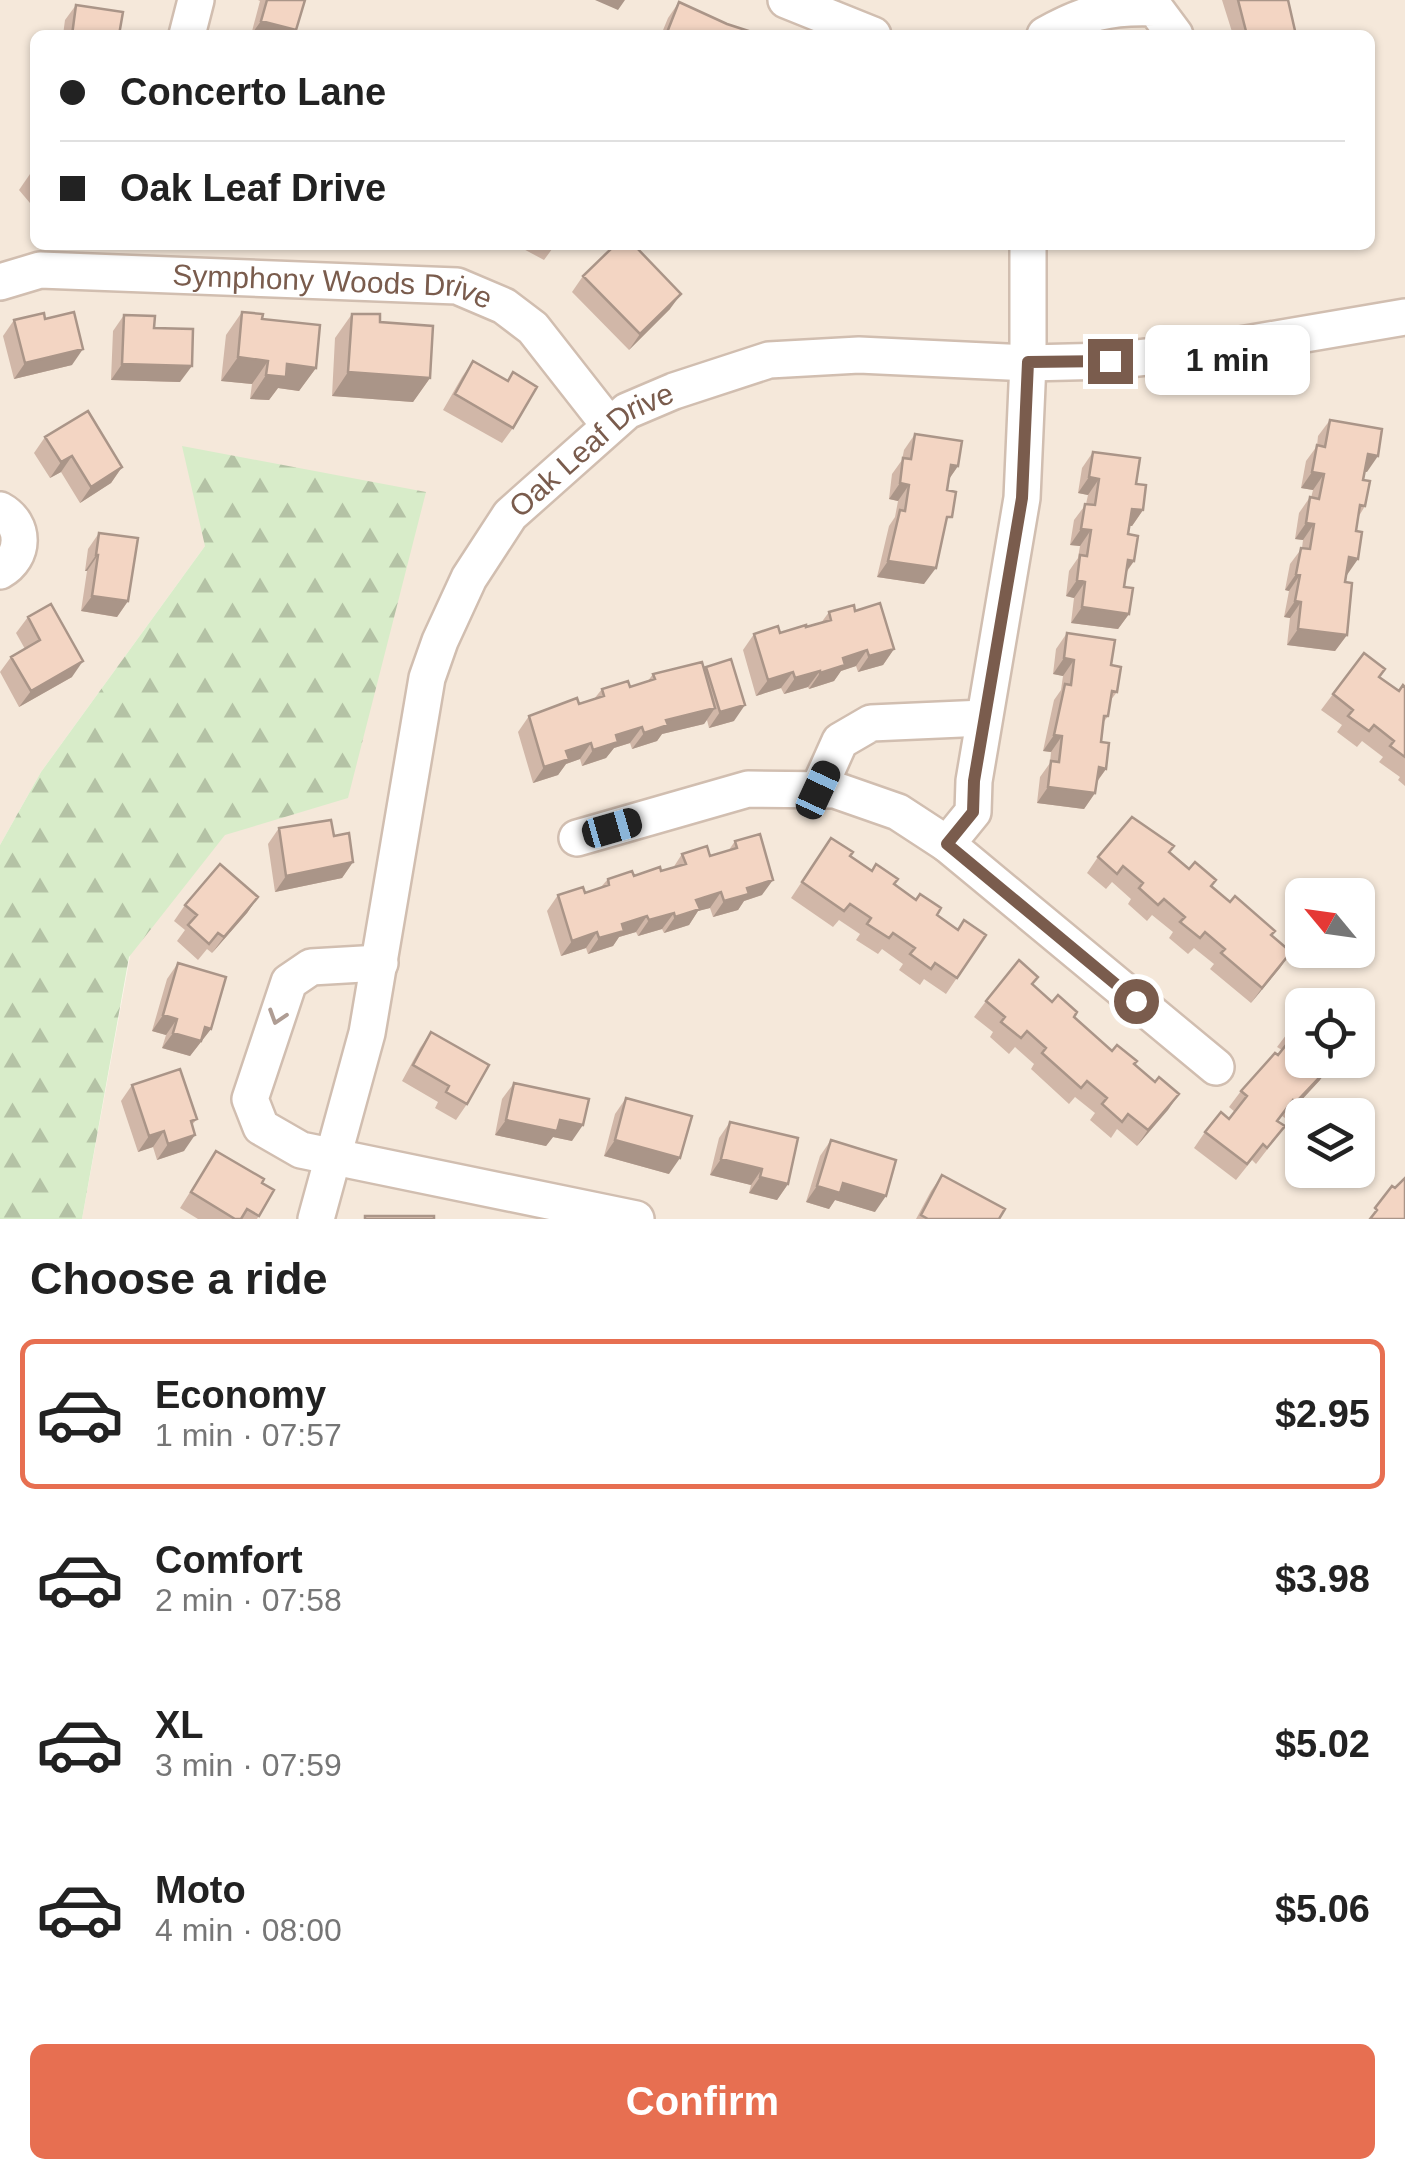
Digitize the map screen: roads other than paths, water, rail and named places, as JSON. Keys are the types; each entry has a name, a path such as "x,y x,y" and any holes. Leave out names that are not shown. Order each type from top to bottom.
{"street":[{"path":"188,30 196,0"},
{"path":"786,0 860,21"},
{"path":"1062,30 1118,7 1155,8 1171,30"},
{"path":"947,844 973,812 974,781 1022,498 1028,250"},
{"name":"Symphony Woods Drive","path":"0,282 40,270 168,259 457,286 504,306 533,328 609,425"},
{"name":"Oak Leaf Drive","path":"316,1219 367,1032 427,678 440,641 469,578 510,515 627,410 674,390 769,360 859,355 1110,361 1211,350 1405,317"},
{"path":"0,510 16,523 20,549 0,571"},
{"path":"818,790 840,741 871,724 984,718"},
{"path":"578,838 748,790 834,790 898,812 947,844 1216,1066"},
{"path":"380,963 312,967 289,982 250,1099 261,1127 300,1150 636,1219"}]}
